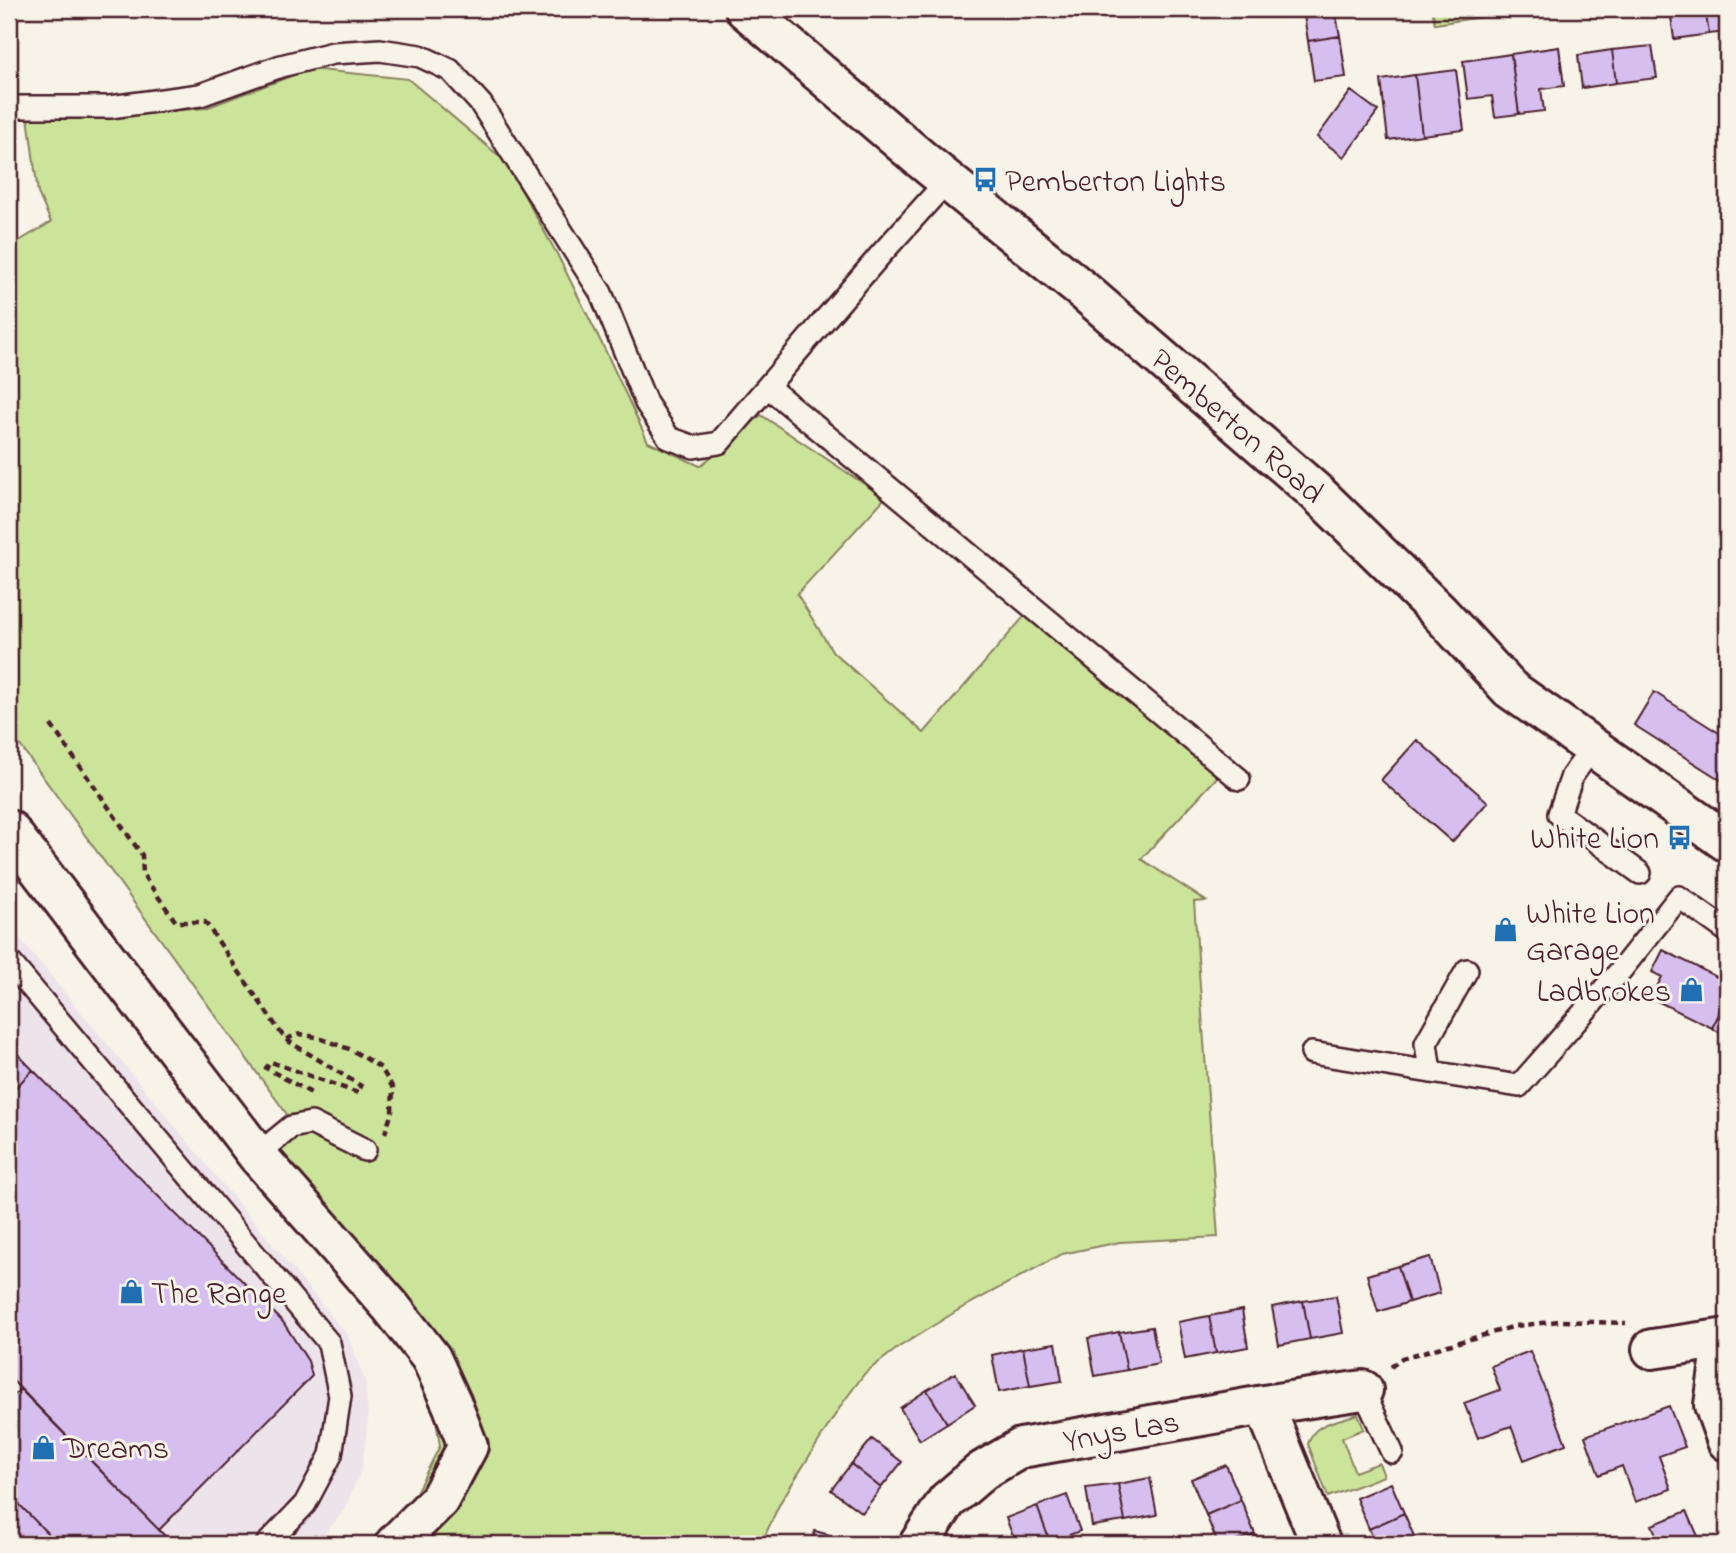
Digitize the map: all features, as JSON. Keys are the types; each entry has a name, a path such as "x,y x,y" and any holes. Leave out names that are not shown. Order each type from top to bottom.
{"street":[{"name":"Pemberton Road","path":"745,9 947,181 1105,309 1318,494 1438,611 1510,689 1727,842"},
{"path":"9,830 257,1155 391,1307 431,1358 468,1446 439,1500 395,1544"},
{"path":"1652,1349 1727,1338"},
{"path":"1727,1349 1720,1363 1714,1405 1727,1441"},
{"name":"Ynys Las","path":"919,1544 947,1501 982,1471 1021,1448 1363,1390"},
{"path":"1264,1405 1321,1544"}],"lane":[{"path":"9,107 110,107 200,95 281,66 333,52 380,50 420,56 450,70 481,104 601,293 646,403 669,438 694,447 719,443 947,181"},
{"path":"768,387 1239,779"},
{"path":"1593,747 1572,776 1559,814 1640,873"},
{"path":"1312,1053 1518,1086 1621,970 1679,897 1727,931"},
{"path":"9,961 329,1343 340,1396 331,1455 305,1504 267,1544"},
{"path":"1430,1072 1426,1043 1466,970"},
{"path":"257,1155 291,1127 311,1123 365,1150"},
{"path":"1363,1390 1392,1452"}],"path":[{"path":"51,725 142,855 143,875 176,922 205,922 285,1039 361,1086 358,1093 271,1062 266,1068 314,1095"},
{"path":"285,1039 300,1034 316,1037 352,1050 381,1068 393,1088 392,1112 385,1136 373,1129"},
{"path":"1363,1390 1402,1358 1516,1326 1559,1321 1630,1323 1652,1349"}],"shaded area":[{"path":"9,925 348,1336 365,1381 368,1417 362,1468 344,1510 316,1544 9,1544"}],"green space":[{"path":"1432,9 1534,9 1435,24"},
{"path":"310,69 408,79 505,161 557,254 648,442 700,466 761,415 885,498 797,594 833,652 924,733 1028,612 1222,772 1141,859 1206,901 1194,902 1218,1237 1120,1242 1062,1254 960,1309 899,1347 865,1373 842,1404 780,1503 761,1544 368,1544 411,1502 440,1446 431,1387 370,1305 247,1170 291,1127 286,1113 9,730 9,247 51,222 38,193 28,117 121,115 206,108"},
{"path":"1358,1414 1364,1429 1342,1438 1355,1472 1379,1463 1384,1476 1328,1497 1308,1444 1315,1431 1321,1427"}],"building":[{"path":"1303,9 1335,9 1340,36 1308,41"},
{"path":"1670,9 1705,9 1709,34 1674,39"},
{"path":"1705,9 1727,9 1727,32 1709,34"},
{"path":"1340,36 1346,77 1314,81 1308,41"},
{"path":"1652,46 1657,78 1616,83 1612,50"},
{"path":"1559,47 1564,86 1541,89 1544,111 1519,114 1511,54"},
{"path":"1612,50 1616,83 1582,88 1578,55"},
{"path":"1511,54 1519,114 1495,117 1492,96 1468,99 1463,61"},
{"path":"1456,70 1464,130 1422,135 1415,75"},
{"path":"1415,75 1422,135 1388,140 1381,80"},
{"path":"1351,91 1378,111 1344,157 1317,137"},
{"path":"1654,692 1727,738 1727,784 1634,725"},
{"path":"1417,740 1488,802 1452,842 1381,780"},
{"name":"Ladbrokes","path":"1663,950 1727,982 1727,998 1712,1028 1651,998 1662,977 1652,972"},
{"path":"1727,998 1727,1037 1712,1028"},
{"path":"9,1045 33,1070 9,1094"},
{"name":"The Range","path":"33,1070 283,1322 308,1361 312,1376 159,1530 9,1377 9,1094"},
{"path":"1430,1257 1440,1293 1409,1302 1398,1266"},
{"path":"1398,1266 1409,1302 1378,1312 1367,1275"},
{"path":"1336,1296 1343,1333 1310,1339 1303,1301"},
{"path":"1303,1301 1310,1339 1279,1345 1272,1307"},
{"path":"1242,1310 1248,1347 1216,1353 1209,1316"},
{"path":"1209,1316 1216,1353 1185,1359 1178,1322"},
{"path":"1152,1327 1159,1364 1127,1370 1119,1332"},
{"path":"1119,1332 1127,1370 1095,1376 1088,1338"},
{"path":"1056,1343 1062,1381 1030,1386 1023,1348"},
{"path":"1023,1348 1030,1386 999,1392 992,1355"},
{"path":"1530,1351 1566,1444 1524,1460 1511,1426 1478,1438 1464,1403 1500,1390 1491,1366"},
{"path":"955,1373 975,1405 947,1423 927,1390"},
{"name":"Dreams","path":"20,1389 173,1544 58,1544 9,1494 9,1401"},
{"path":"927,1390 947,1423 920,1440 900,1408"},
{"path":"1669,1406 1685,1447 1659,1456 1671,1489 1635,1502 1622,1466 1599,1475 1585,1436"},
{"path":"872,1439 902,1462 881,1488 851,1464"},
{"path":"851,1464 881,1488 862,1513 831,1490"},
{"path":"1226,1465 1241,1500 1206,1515 1191,1479"},
{"path":"1150,1478 1157,1515 1125,1521 1118,1484"},
{"path":"1391,1483 1404,1513 1369,1529 1356,1498"},
{"path":"1118,1484 1125,1521 1092,1526 1086,1488"},
{"path":"9,1494 58,1544 9,1544"},
{"path":"1067,1495 1080,1531 1050,1542 1037,1506"},
{"path":"1241,1500 1255,1534 1229,1544 1218,1544 1206,1515"},
{"path":"1037,1506 1050,1542 1016,1544 1006,1518"},
{"path":"1687,1511 1700,1541 1692,1544 1660,1544 1652,1525"},
{"path":"1404,1513 1417,1543 1376,1544 1369,1529"},
{"path":"815,1531 852,1541 851,1544 811,1544"},
{"path":"1255,1534 1260,1544 1229,1544"}],"place":[{"name":"Pemberton Lights","path":"985,180"},
{"name":"White Lion","path":"1679,837"},
{"name":"White Lion Garage","path":"1506,930"},
{"name":"Ladbrokes","path":"1691,990"},
{"name":"The Range","path":"131,1292"},
{"name":"Dreams","path":"43,1447"}]}
